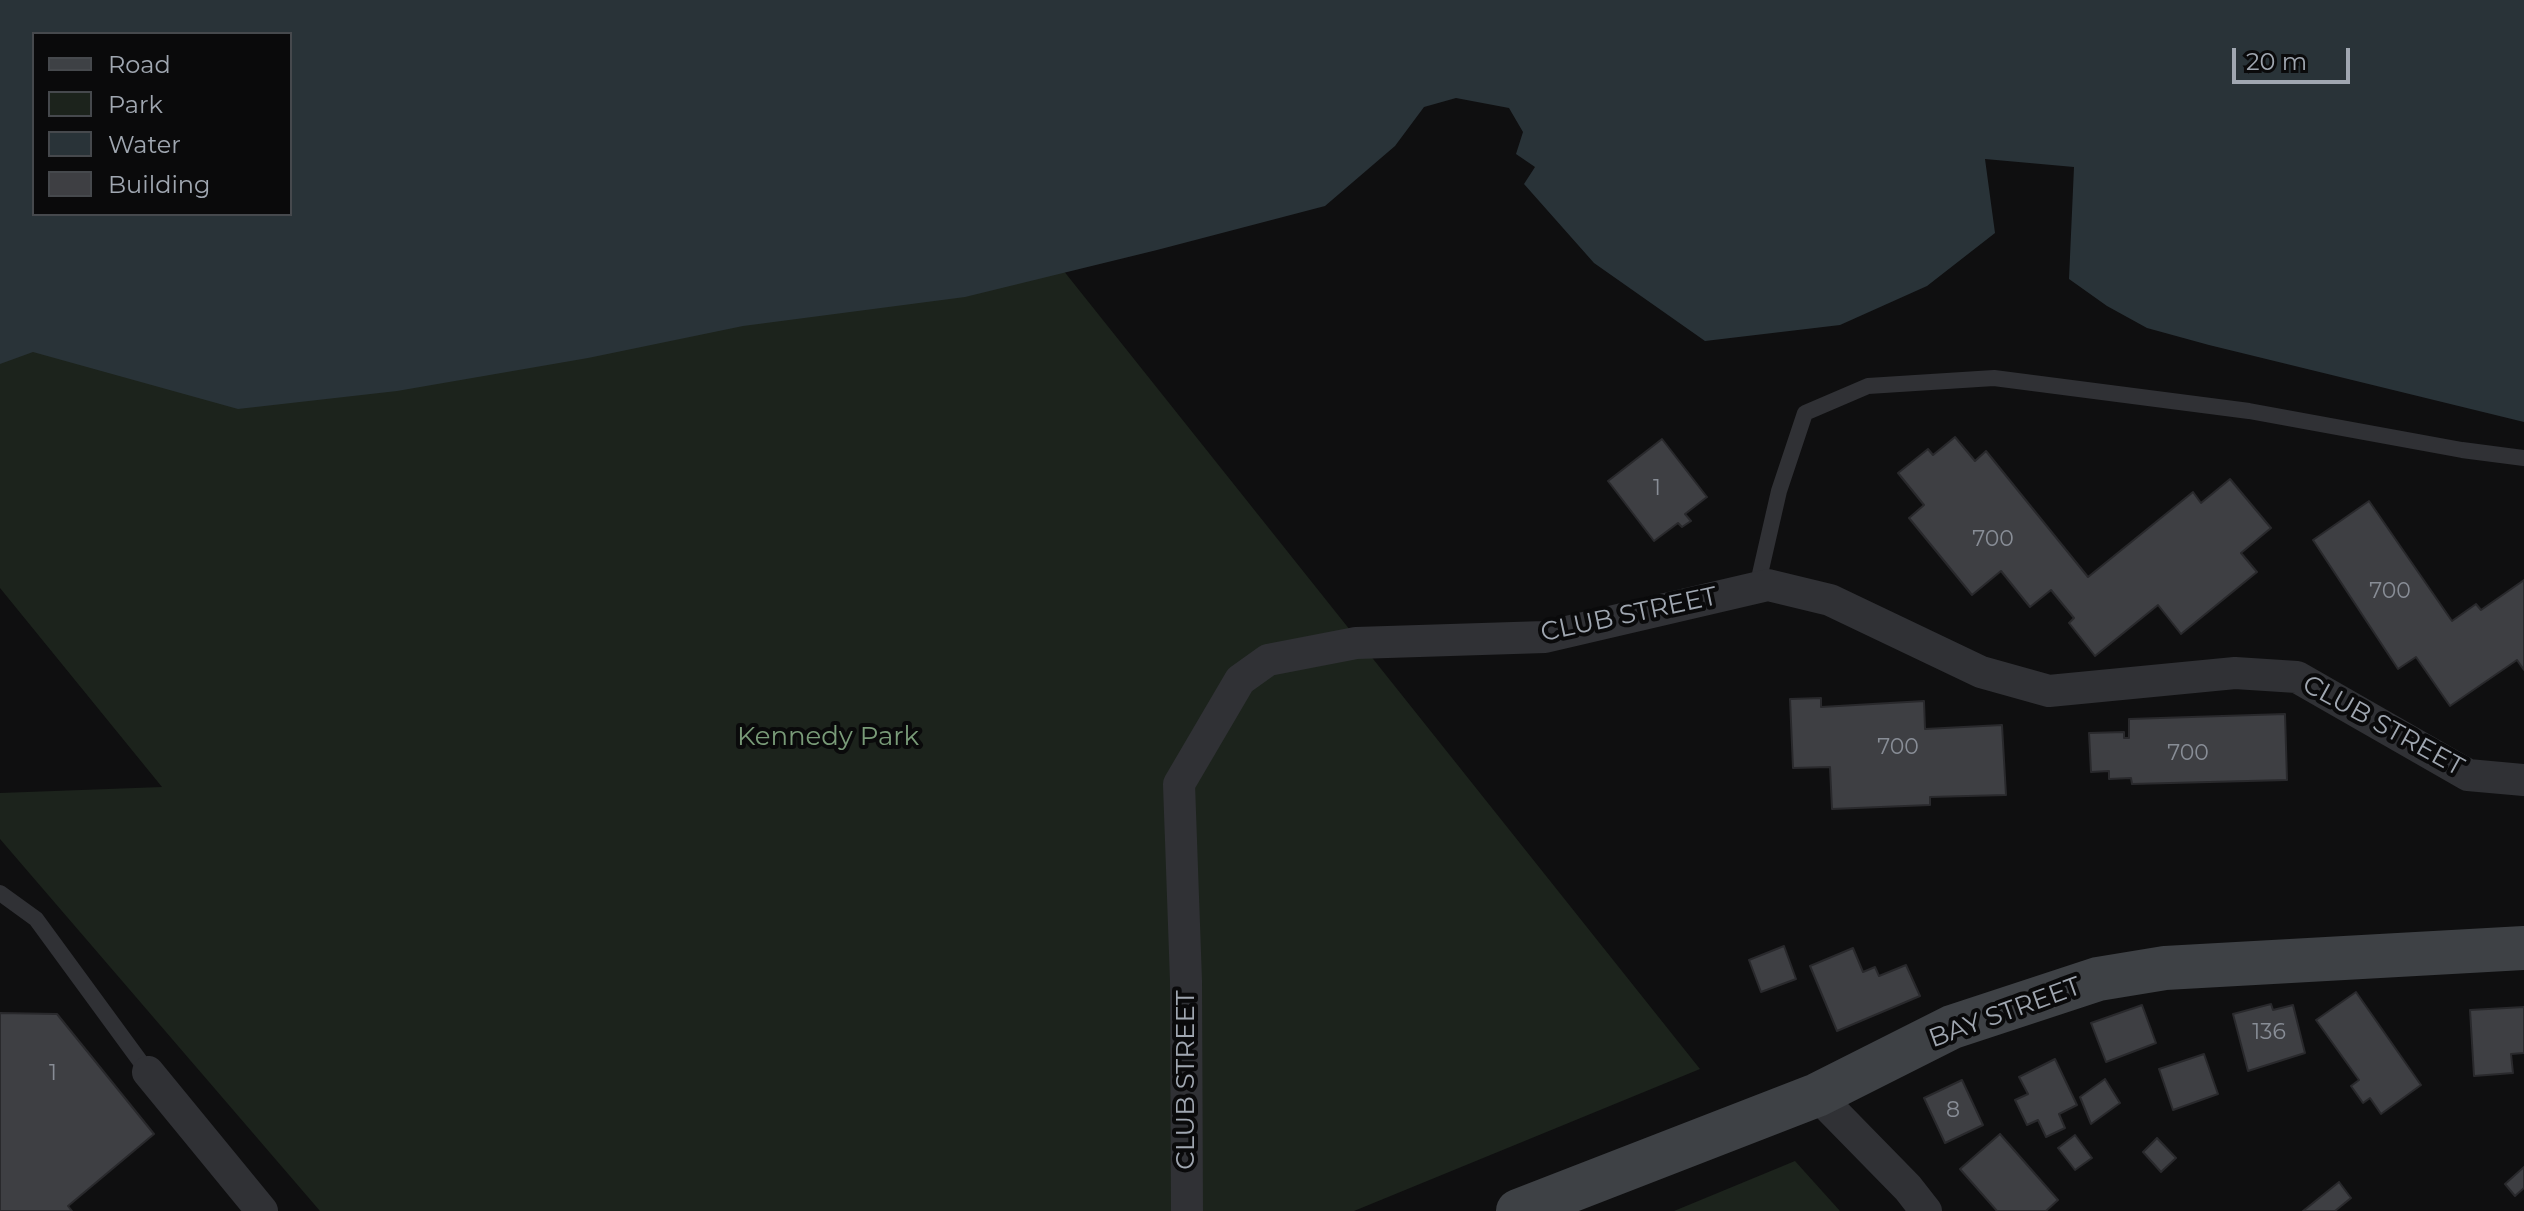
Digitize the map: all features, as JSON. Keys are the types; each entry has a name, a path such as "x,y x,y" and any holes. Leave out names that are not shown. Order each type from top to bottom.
{"main road":[{"name":"BAY STREET","path":"1518,1211 1817,1095 1952,1027 2098,979 2165,968 2524,948"}],"street":[{"name":"CLUB STREET","path":"1187,1211 1185,965 1179,784 1240,680 1268,660 1356,643 1545,637 1768,585 1830,600 1981,672 2049,691 2235,673 2297,677 2468,775 2524,780"},
{"path":"148,1072 262,1211"},
{"path":"1817,1095 1908,1188 1926,1211"}],"lane":[{"path":"1757,587 1779,491 1805,413 1868,386 1994,378 2249,411 2462,450 2524,458"},
{"path":"0,893 36,919 148,1072"}],"green space":[{"name":"Kennedy Park","path":"1012,206 1700,1069 1354,1211 320,1211 0,839 0,793 162,787 0,588 0,328"},
{"path":"1795,1161 1840,1211 1674,1211"}],"water":[{"path":"0,0 2524,0 2524,422 2147,328 2107,306 2069,279 2074,167 1985,159 1995,233 1927,286 1840,325 1705,341 1594,263 1524,184 1535,167 1516,154 1523,132 1509,108 1456,98 1424,107 1395,146 1325,206 965,297 743,326 588,358 397,391 238,409 33,352 0,364"}],"building":[{"path":"1955,437 1975,461 1986,451 2088,577 2193,492 2201,503 2230,479 2271,528 2241,553 2257,572 2181,634 2158,605 2095,656 2069,623 2074,618 2051,590 2030,607 2001,571 1972,595 1909,518 1924,505 1898,473 1928,449 1933,455"},
{"path":"1662,439 1707,497 1685,514 1691,521 1682,527 1678,523 1654,541 1608,481"},
{"path":"2369,501 2452,621 2476,604 2481,610 2524,580 2524,670 2517,660 2450,706 2416,657 2398,669 2313,540"},
{"path":"1821,698 1821,707 1924,701 1925,729 2002,725 2006,795 1930,797 1930,805 1832,809 1830,767 1793,768 1790,699"},
{"path":"2285,714 2287,780 2132,784 2131,778 2109,779 2109,771 2091,772 2089,733 2124,732 2124,738 2129,738 2129,719"},
{"path":"1784,946 1796,979 1761,992 1749,960"},
{"path":"1853,948 1863,972 1875,967 1879,976 1906,965 1920,996 1837,1031 1810,966"},
{"path":"2356,992 2421,1085 2381,1114 2370,1098 2363,1103 2351,1086 2359,1080 2316,1020"},
{"path":"2271,1004 2273,1010 2293,1005 2305,1053 2248,1071 2233,1014"},
{"path":"2142,1005 2156,1043 2106,1062 2091,1023"},
{"path":"2524,1007 2524,1053 2511,1054 2513,1073 2474,1076 2470,1010"},
{"path":"0,1013 57,1014 154,1134 68,1206 72,1211 0,1211"},
{"path":"2204,1054 2218,1094 2173,1110 2159,1069"},
{"path":"2055,1059 2077,1105 2059,1114 2065,1128 2046,1137 2038,1120 2027,1125 2015,1100 2028,1094 2019,1077"},
{"path":"2105,1079 2120,1103 2091,1124 2080,1097"},
{"path":"1962,1080 1983,1125 1945,1143 1924,1098"},
{"path":"2000,1134 2058,1200 2046,1211 1997,1211 1960,1169"},
{"path":"2075,1135 2092,1158 2075,1170 2058,1148"},
{"path":"2157,1138 2176,1158 2161,1172 2143,1152"},
{"path":"2524,1167 2524,1188 2515,1196 2505,1184"},
{"path":"2339,1182 2351,1198 2335,1211 2303,1211"}]}
